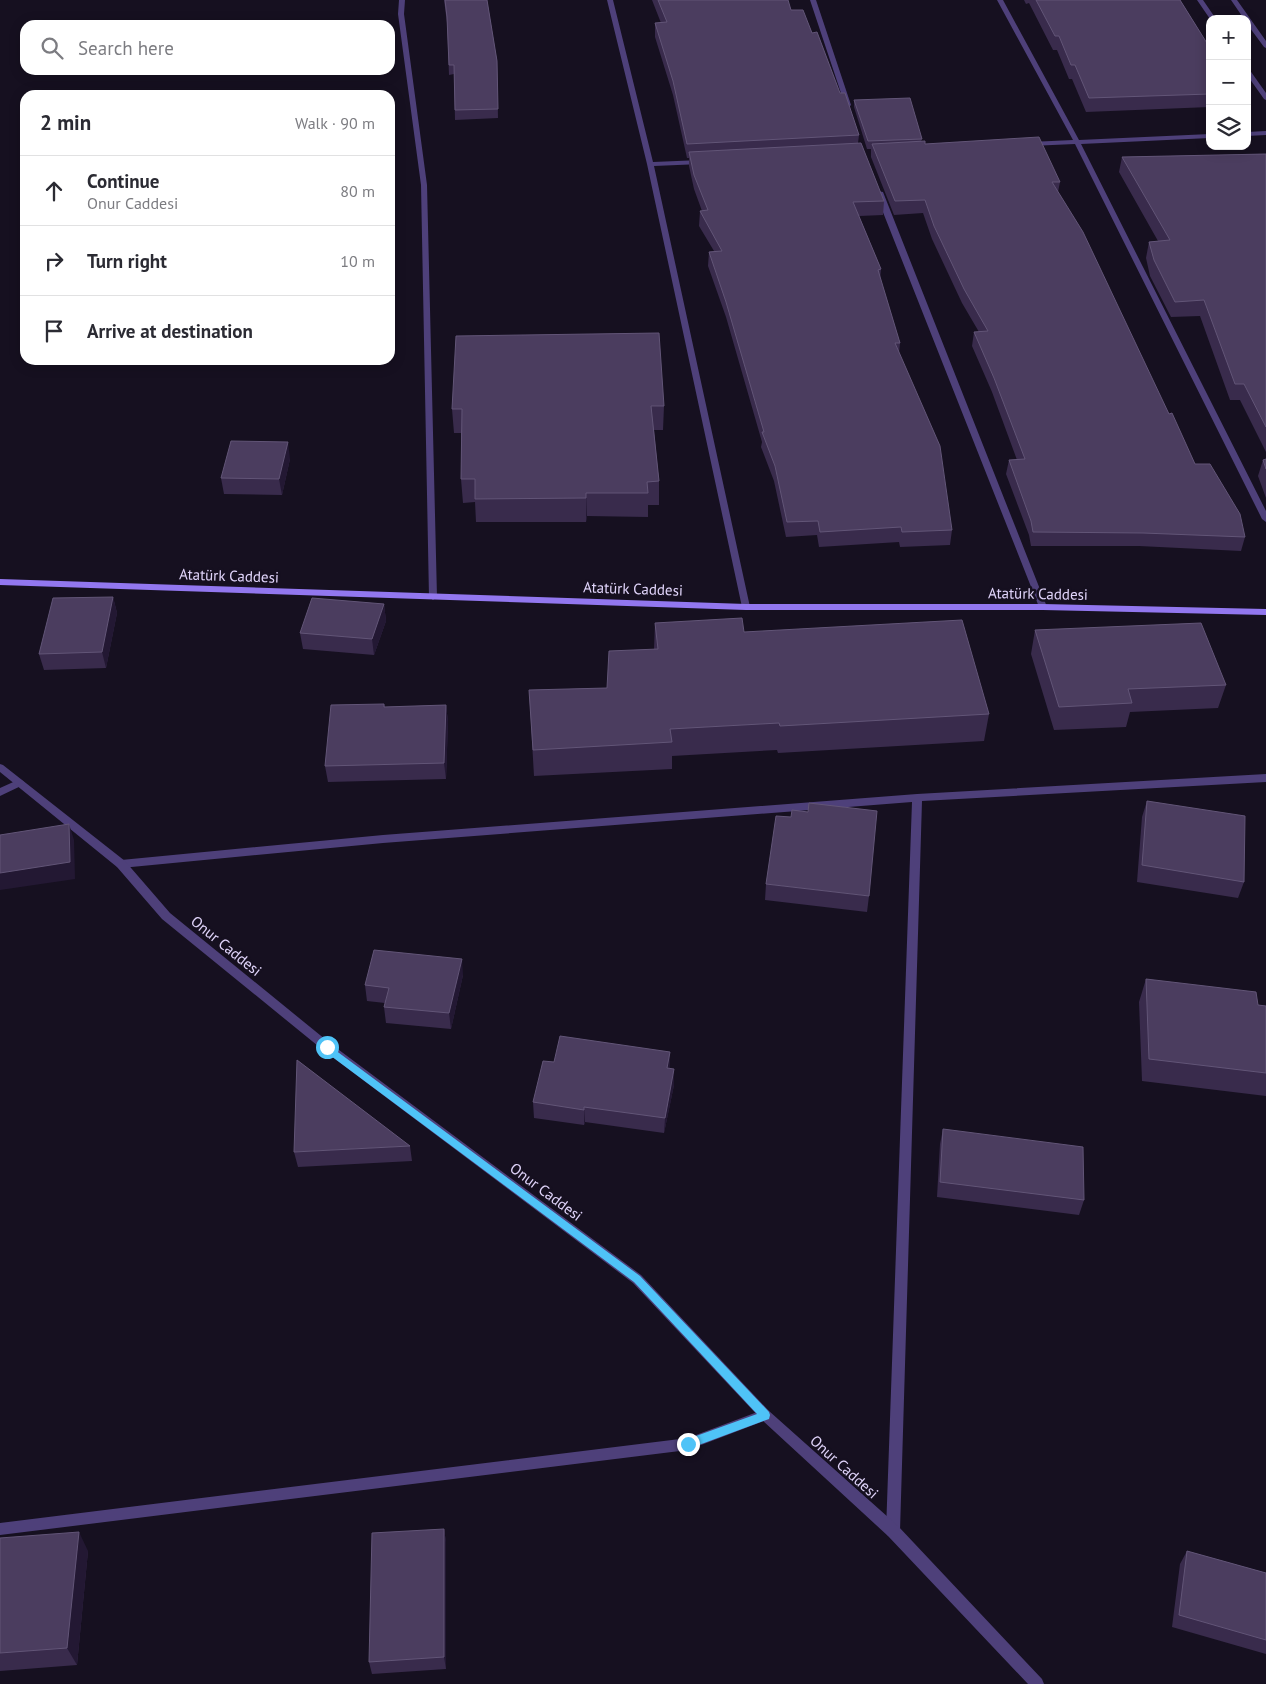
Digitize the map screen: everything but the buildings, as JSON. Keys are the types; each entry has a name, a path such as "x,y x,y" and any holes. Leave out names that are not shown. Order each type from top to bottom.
{"main road":[{"name":"Atatürk Caddesi","path":"0,582 746,607 1044,607 1266,612"}],"street":[{"path":"402,0 401,14 424,185 433,597"},
{"path":"610,0 650,164 746,607"},
{"path":"813,0 852,118"},
{"path":"1000,0 1076,142 1266,519"},
{"path":"1200,0 1209,15"},
{"path":"1234,0 1244,15"},
{"path":"1251,25 1266,46"},
{"path":"1251,76 1266,98"},
{"path":"1251,134 1266,133"},
{"path":"1018,145 1206,136"},
{"path":"650,164 708,162"},
{"path":"875,182 1044,607"},
{"name":"Onur Caddesi","path":"0,767 122,864 166,916 327,1047 637,1279 765,1415 893,1531 1038,1684"},
{"path":"122,864 383,839 917,798 1266,778"},
{"path":"0,792 20,783"},
{"path":"893,1531 917,798"},
{"path":"0,1530 688,1444 765,1415"}],"route":[{"path":"327,1047 637,1279 765,1415 688,1444"}]}
